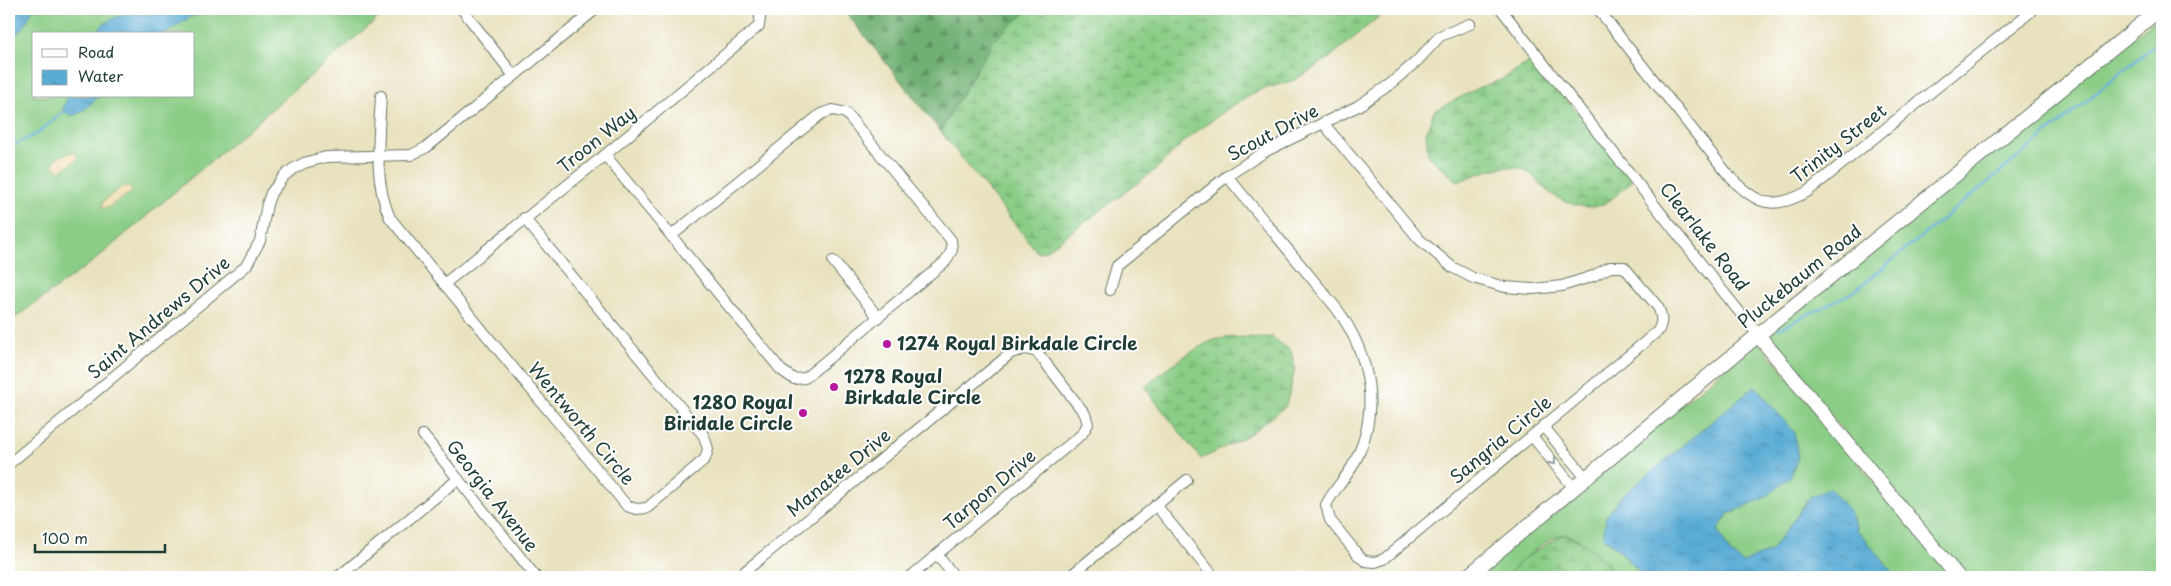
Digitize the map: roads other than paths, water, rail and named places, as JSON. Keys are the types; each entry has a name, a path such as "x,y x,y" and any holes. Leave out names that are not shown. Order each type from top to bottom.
{"street":[{"path":"462,9 514,76"},
{"name":"Saint Andrews Drive","path":"9,464 246,266 260,240 267,204 271,194 284,176 304,163 320,158 378,154 411,155 428,147 596,9"},
{"name":"Clearlake Road","path":"1501,9 1636,178 1681,240 1958,577"},
{"name":"Trinity Street","path":"1598,9 1730,176 1747,194 1761,201 1776,203 1792,200 1807,192 2029,10"},
{"name":"Pluckebaum Road","path":"1467,577 1758,335 2160,9"},
{"name":"Troon Way","path":"444,284 605,155 759,26 762,12"},
{"name":"Scout Drive","path":"1110,290 1117,266 1227,176 1266,151 1358,106 1389,85 1417,61 1440,36 1470,24"},
{"name":"Wentworth Circle","path":"381,96 378,154 382,201 390,218 627,506 636,510 647,508 706,459 708,449 704,436 524,218"},
{"path":"605,155 671,236 781,370 794,379 806,378 946,261 952,250 951,240 846,113 833,110 821,114 671,236"},
{"name":"Sangria Circle","path":"1227,176 1337,309 1350,326 1362,351 1368,378 1369,414 1367,423 1362,442 1352,466 1326,505 1330,520 1359,556 1365,561 1375,562 1384,558 1532,436 1658,331 1662,323 1658,307 1632,273 1624,267 1618,266 1562,286 1533,289 1505,287 1473,278 1452,268 1418,239 1324,124"},
{"path":"833,261 878,317"},
{"name":"Manatee Drive","path":"738,577 1011,354 1025,349 1037,352 1085,414 1088,424"},
{"name":"Tarpon Drive","path":"910,577 1082,434 1088,424"},
{"path":"1543,426 1586,478"},
{"name":"Georgia Avenue","path":"423,435 536,577"},
{"path":"1532,436 1574,488"},
{"path":"338,577 458,479"},
{"path":"1069,577 1082,573 1186,480"},
{"path":"1156,505 1214,577"},
{"path":"937,555 955,577"}],"water":[{"path":"9,9 33,9 24,27 9,41"},
{"path":"179,9 218,9 190,17 168,32 97,32 105,24 125,15 168,13"},
{"path":"67,98 97,98 82,112 77,114 67,114 63,109"},
{"path":"1755,386 1794,432 1798,458 1790,477 1766,497 1728,514 1718,530 1730,553 1743,563 1771,551 1810,497 1830,488 1850,512 1857,530 1897,577 1644,577 1619,550 1603,537 1606,516 1621,497"}],"waterway":[{"path":"1779,329 1855,291 2162,39"},
{"path":"9,148 38,133 64,111"}],"place":[{"name":"1274 Royal Birkdale Circle","path":"887,344"},
{"name":"1278 Royal Birkdale Circle","path":"834,387"},
{"name":"1280 Royal Biridale Circle","path":"803,413"}]}
